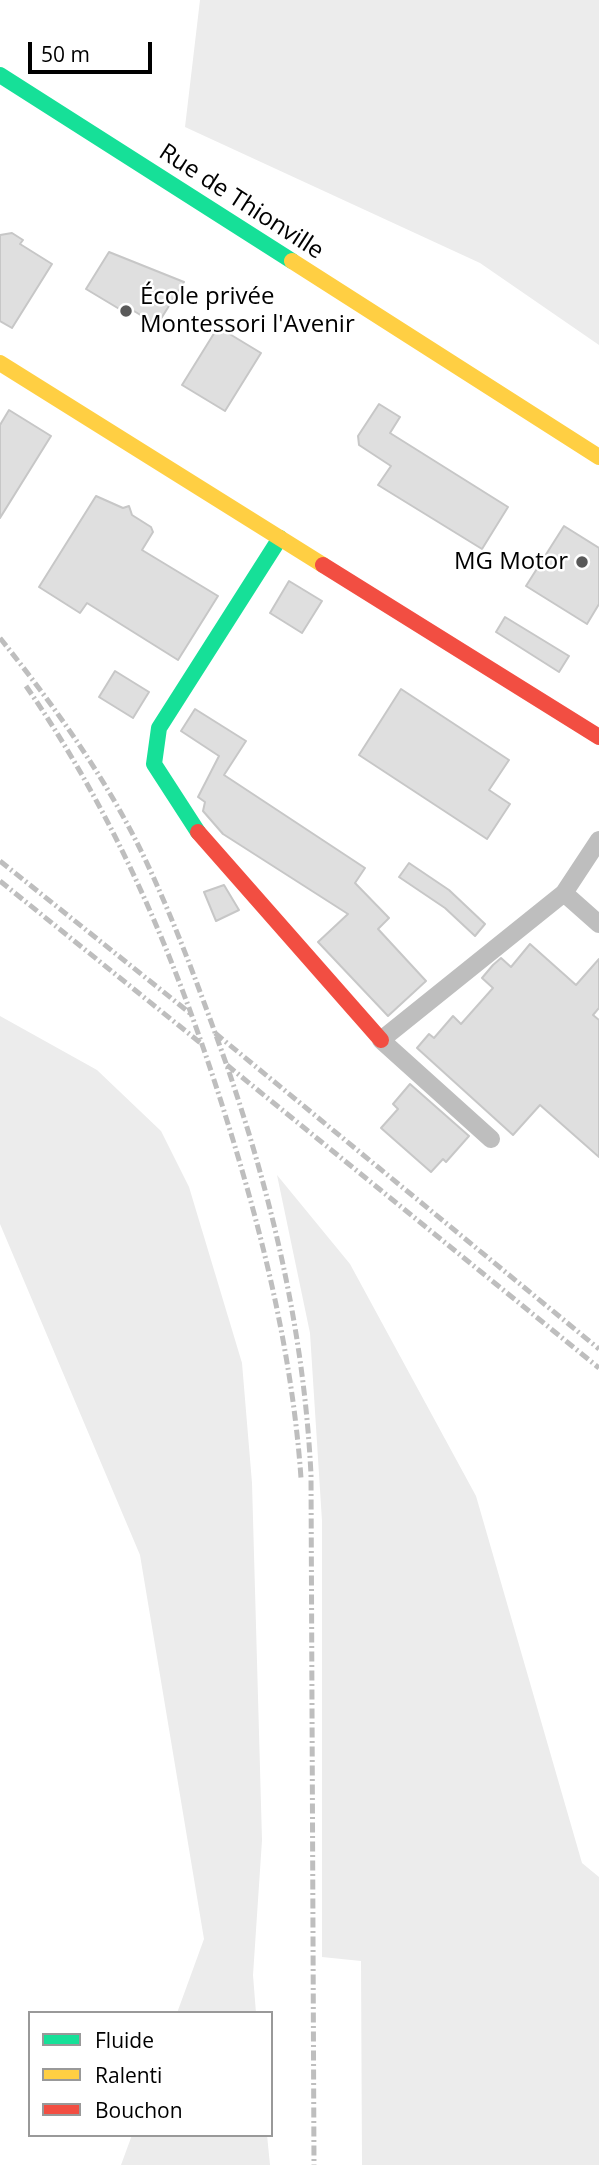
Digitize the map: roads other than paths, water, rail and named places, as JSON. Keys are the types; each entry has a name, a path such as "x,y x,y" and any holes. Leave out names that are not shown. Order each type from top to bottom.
{"street":[{"name":"Rue de Thionville","path":"0,75 599,457"},
{"path":"0,363 599,737"},
{"path":"280,538 159,728 154,764 198,832 381,1040 491,1139"},
{"path":"381,1040 564,893 599,840"},
{"path":"564,893 599,924"}],"railway":[{"path":"0,638 41,690 97,772 130,829 157,885 189,962 244,1116 284,1268 301,1370 311,1475 314,2165"},
{"path":"26,686 58,735 116,838 164,945 206,1055 263,1247 291,1384 301,1478"},
{"path":"0,861 191,1014"},
{"path":"0,881 203,1045"},
{"path":"215,1033 599,1349"},
{"path":"227,1065 599,1368"}],"place":[{"name":"École privée Montessori l'Avenir","path":"126,311"},
{"name":"MG Motor","path":"582,562"}]}
